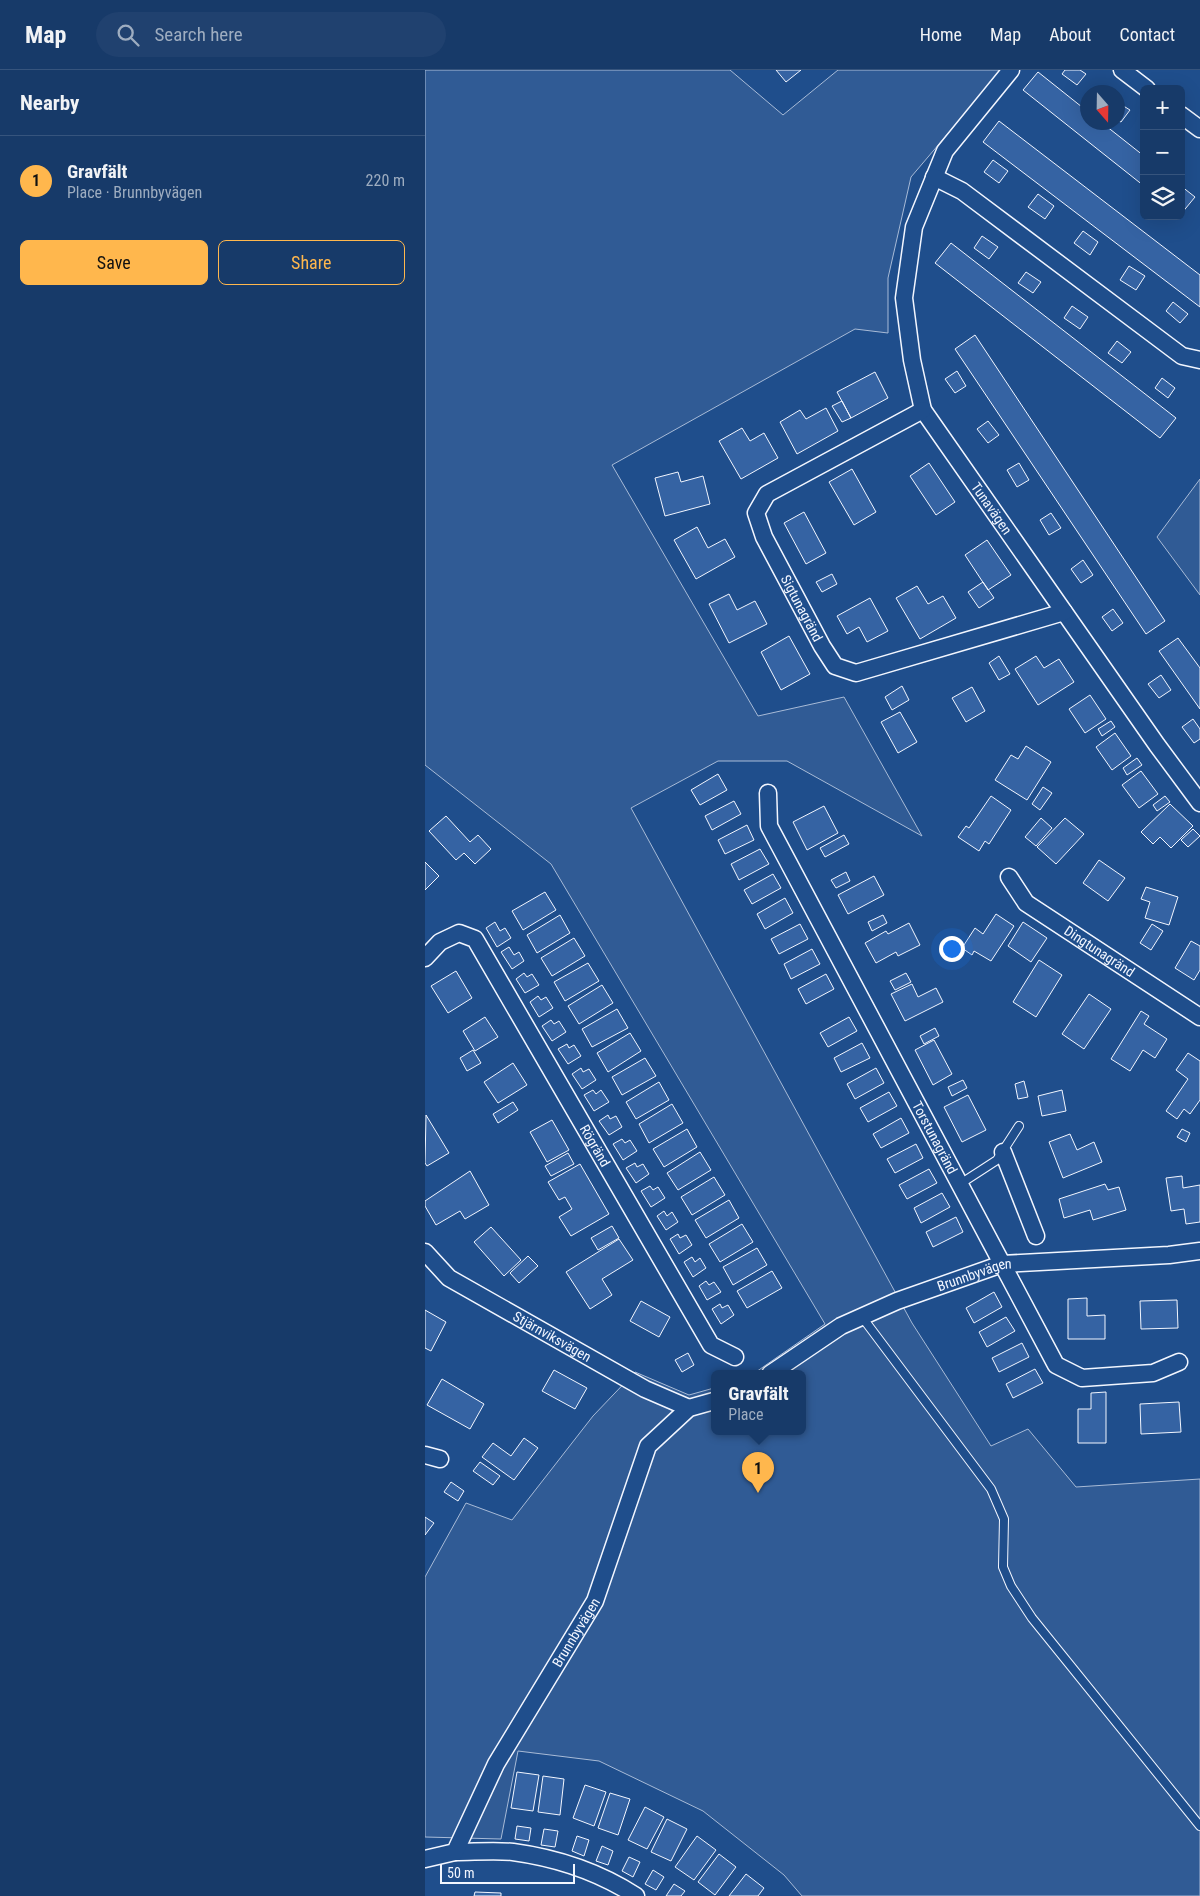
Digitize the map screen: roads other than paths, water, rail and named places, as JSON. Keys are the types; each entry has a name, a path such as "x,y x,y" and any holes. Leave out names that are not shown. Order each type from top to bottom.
{"street":[{"name":"Tunavägen","path":"1011,70 945,152 914,227 904,298 923,410 1157,745 1200,803"},
{"path":"1122,70 1142,85"},
{"path":"1185,118 1200,129"},
{"path":"934,177 962,191 1183,356 1200,360"},
{"name":"Sigtunagränd","path":"923,410 767,494 756,513 763,537 821,646 835,666 856,673 1064,612"},
{"name":"Torstunagränd","path":"767,793 769,826 1056,1365 1082,1378 1153,1373 1179,1362"},
{"name":"Dingtunagränd","path":"1009,877 1026,903 1200,1017"},
{"name":"Rögränd","path":"425,958 440,942 459,933 475,938 711,1345 735,1357"},
{"path":"1003,1152 1036,1236"},
{"name":"Brunnbyvägen","path":"776,1370 841,1326 897,1301 1002,1264 1169,1254 1200,1250"},
{"name":"Stjärnviksvägen","path":"425,1252 449,1278 645,1389 689,1408"},
{"name":"Brunnbyvägen","path":"455,1852 496,1764 595,1601 648,1446 689,1408 711,1402"},
{"path":"425,1859 455,1852 512,1852 559,1860 616,1883 636,1896"}],"lane":[{"path":"960,1184 997,1160 1019,1126"},
{"path":"862,1317 991,1489 1004,1519 1003,1567 1011,1586 1033,1618 1200,1826"}],"place":[{"name":"Gravfält","path":"758,1493"}]}
